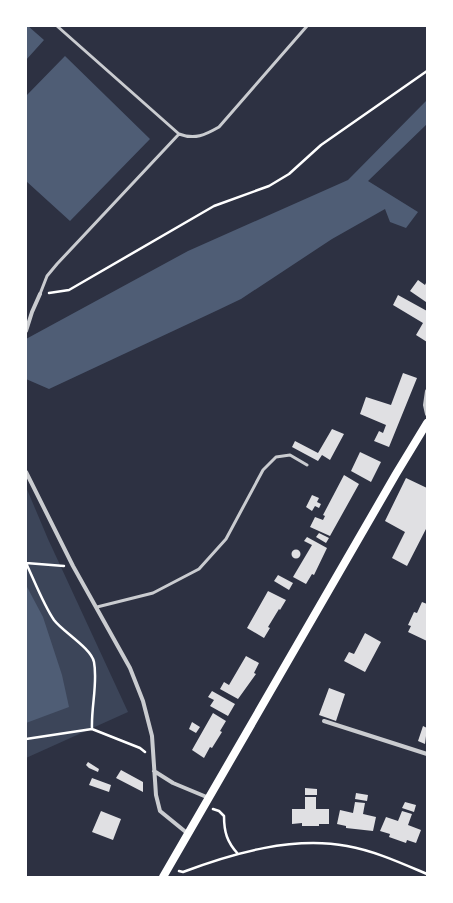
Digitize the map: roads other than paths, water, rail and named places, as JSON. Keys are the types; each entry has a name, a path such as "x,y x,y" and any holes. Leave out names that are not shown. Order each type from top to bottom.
{"main road":[{"path":"165,873 427,423"}],"street":[{"path":"27,330 32,312 40,294"},
{"path":"427,391 425,405 427,414"},
{"path":"26,472 73,566 130,668 143,701 152,736 156,795 160,811 187,833"},
{"path":"324,721 427,754"},
{"path":"154,771 172,783 209,798"}],"lane":[{"path":"57,26 179,134 189,138 204,136 219,127 307,26"},
{"path":"40,294 47,276 57,264 179,134"},
{"path":"97,607 153,593 199,569 226,539 263,470 276,458 290,456 307,465"}]}
